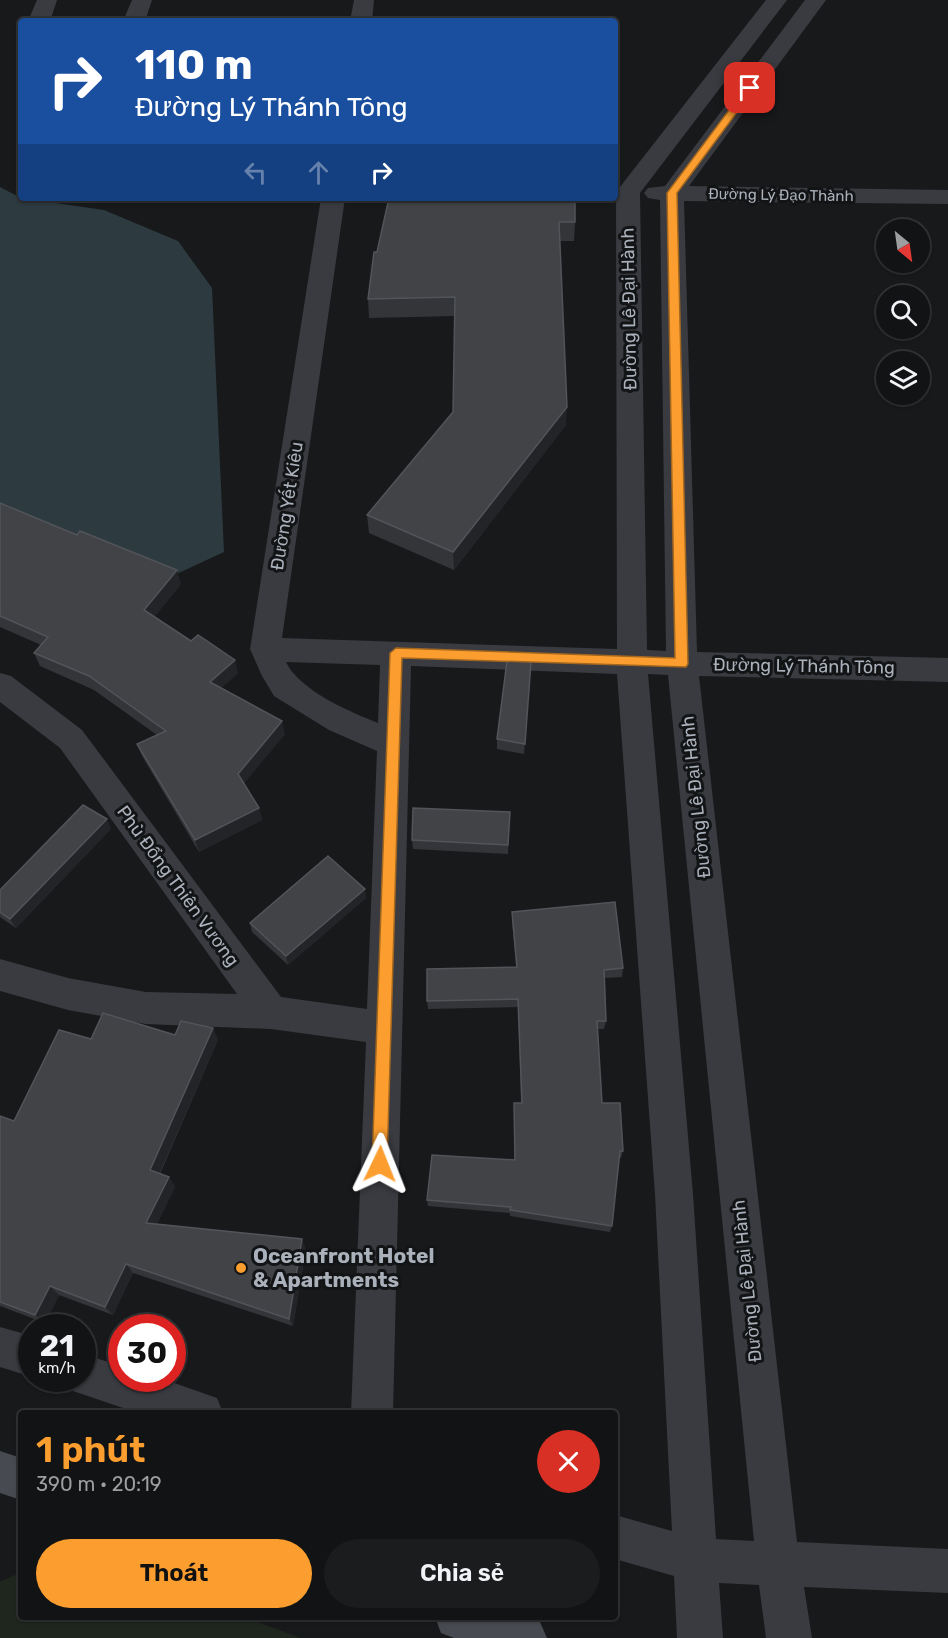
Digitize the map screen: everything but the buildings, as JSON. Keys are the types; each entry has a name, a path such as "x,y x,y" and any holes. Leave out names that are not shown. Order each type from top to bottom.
{"main road":[{"path":"0,1472 18,1478"},
{"path":"467,1620 524,1638"}],"street":[{"path":"40,18 47,0"},
{"path":"135,18 142,0"},
{"path":"361,18 364,0"},
{"path":"622,191 777,0"},
{"path":"672,193 816,0"},
{"name":"Đường Lý Đạo Thành","path":"622,191 945,197"},
{"name":"Đường Lê Đại Hành","path":"622,191 633,662 674,1194 700,1638"},
{"name":"Đường Lê Đại Hành","path":"672,193 682,664 778,1565 789,1638"},
{"path":"945,197 948,224"},
{"name":"Đường Yết Kiêu","path":"265,649 333,201"},
{"path":"265,649 285,687 340,721 393,744"},
{"name":"Đường Lý Thánh Tông","path":"265,649 682,664 948,670"},
{"path":"372,1410 396,653"},
{"name":"Phù Đổng Thiên Vương","path":"0,685 71,739 271,1012"},
{"path":"0,975 68,994 146,1008 271,1012 384,1028"},
{"path":"0,1347 18,1353"},
{"path":"96,1379 193,1410"},
{"path":"618,1538 695,1560 948,1571"}],"shaded area":[{"path":"0,187 18,196 18,201 42,201 104,210 178,241 212,288 224,552 170,577 0,510"},
{"path":"18,1573 18,1620 252,1620 301,1638 0,1638 0,1582"}],"place":[{"name":"Oceanfront Hotel & Apartments","path":"241,1268"}],"route":[{"path":"380,1164 396,653 682,664 672,193 750,88"}]}
